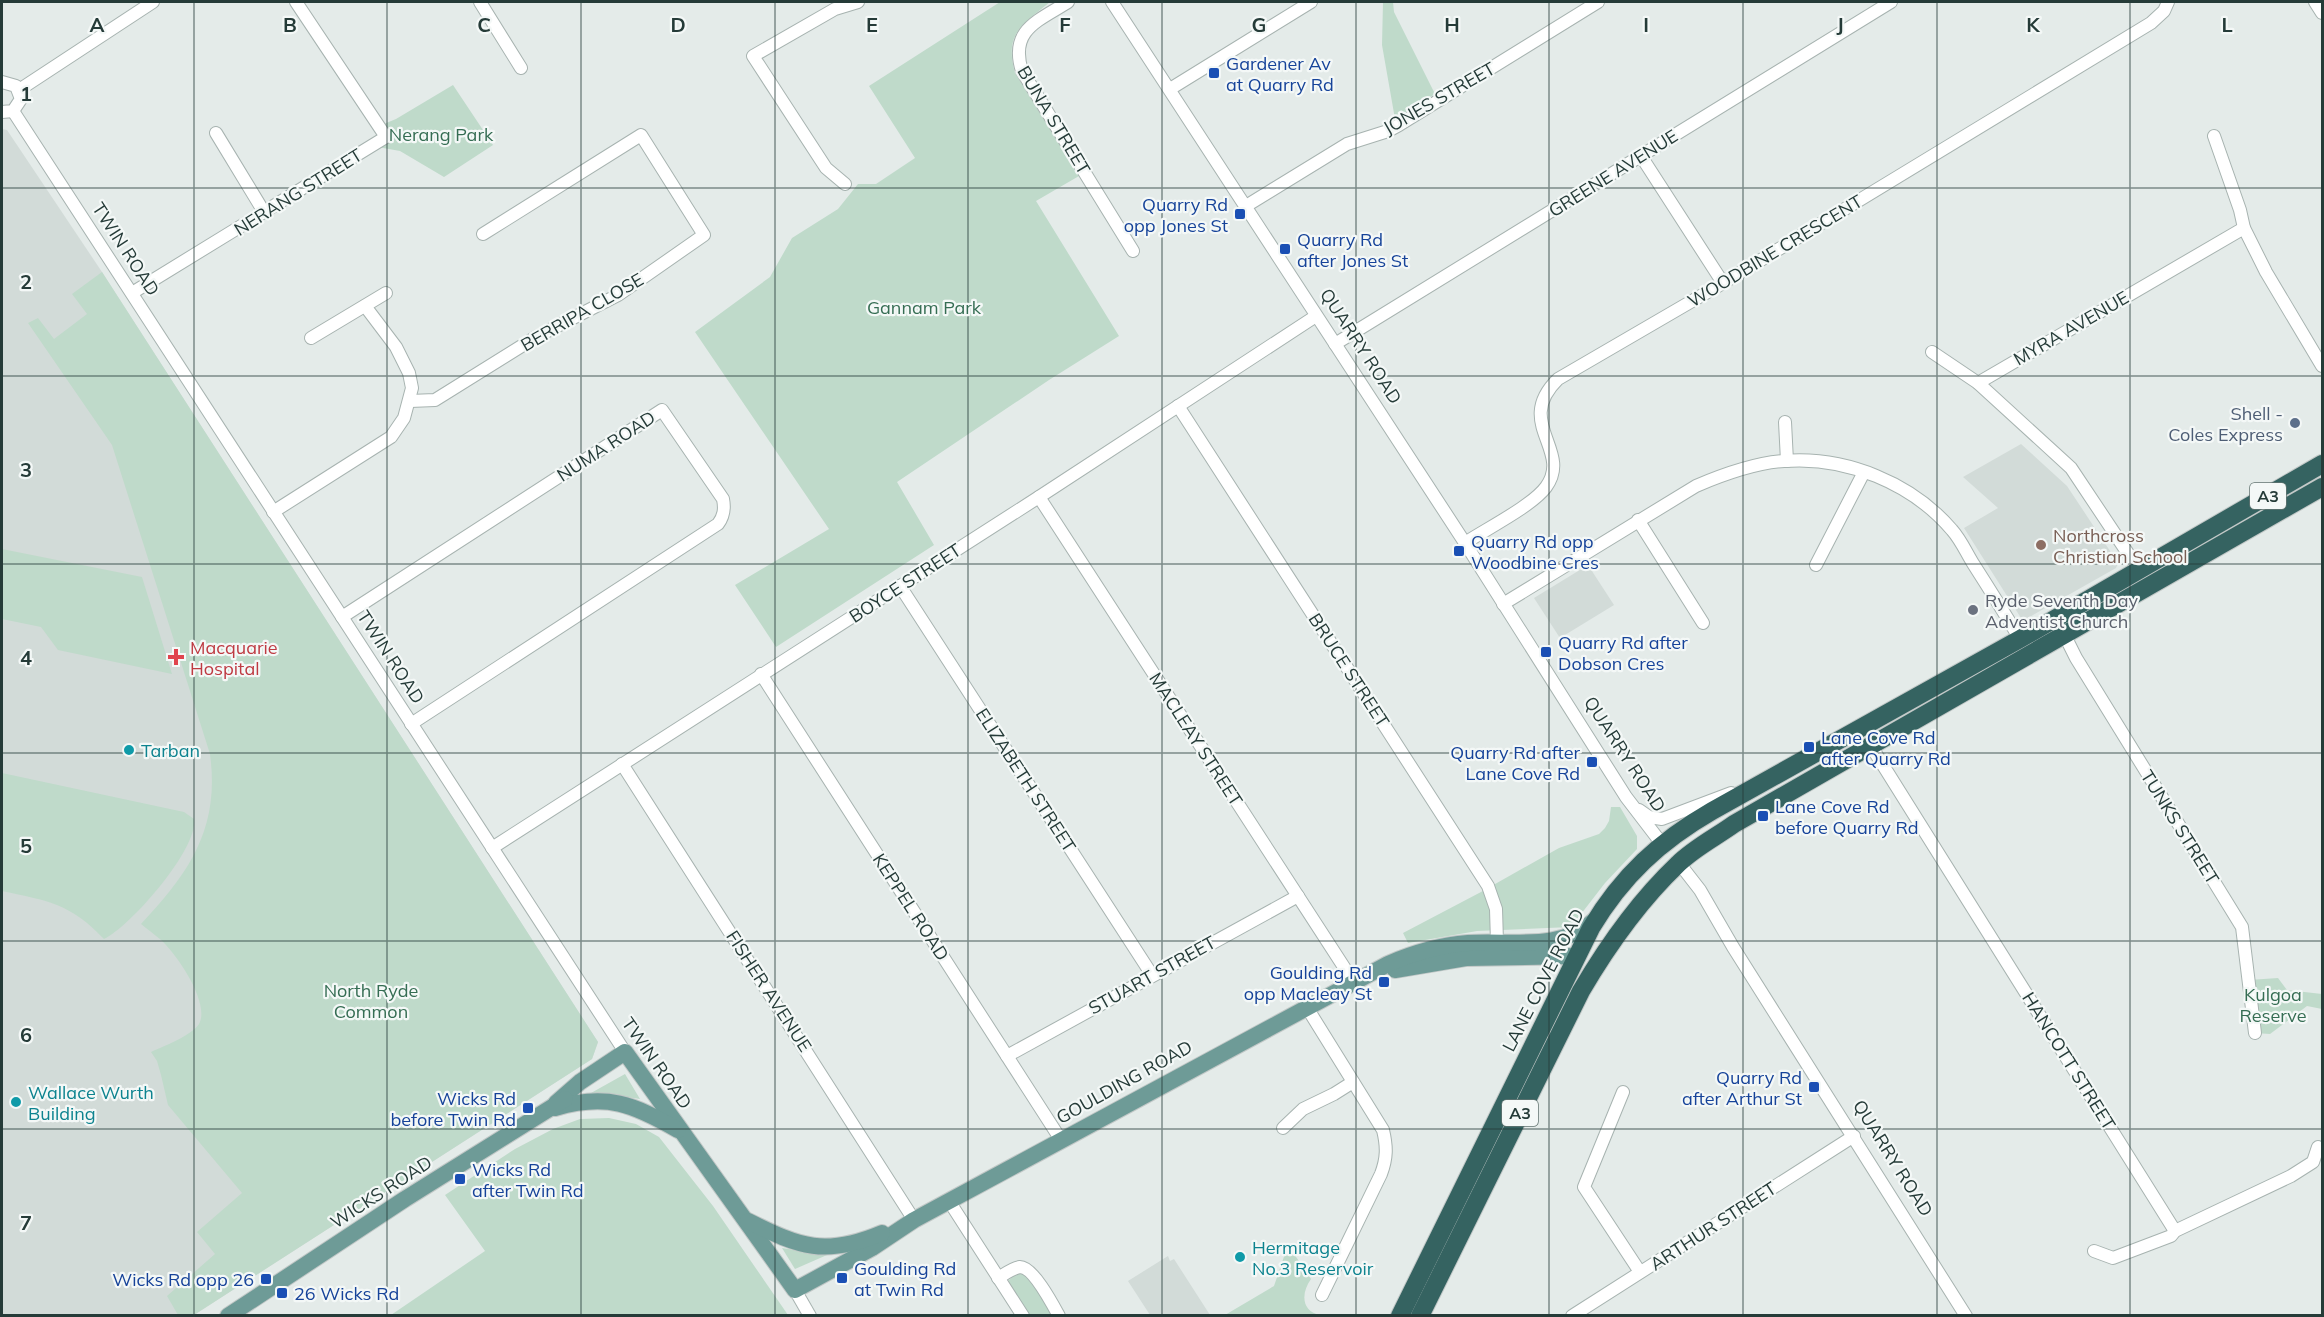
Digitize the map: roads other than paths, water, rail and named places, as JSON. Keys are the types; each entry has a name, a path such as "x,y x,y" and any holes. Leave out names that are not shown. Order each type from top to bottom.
{"highway":[{"name":"LANE COVE ROAD","path":"1400,1316 1598,916 1627,879 1662,844 1680,829 2020,639 2322,464"},
{"name":"A3","path":"1420,1316 1581,991 1629,917 1679,863 1734,824 2322,487"},
{"name":"QUARRY ROAD","path":"1662,844 1679,863"},
{"path":"1577,956 1591,950 1629,917"}],"main road":[{"name":"GOULDING ROAD","path":"1498,949 1559,939 1576,933 1598,916"},
{"name":"GOULDING ROAD","path":"792,1286 872,1248 914,1220 1306,1006 1388,964 1419,953 1466,943 1498,949 1577,956"},
{"name":"WICKS ROAD","path":"228,1316 549,1108 585,1090 628,1056"},
{"name":"TWIN ROAD","path":"628,1056 792,1286"},
{"path":"549,1108 577,1102 611,1102 635,1107 682,1133"},
{"name":"TWIN ROAD","path":"744,1219 779,1236 806,1245"},
{"name":"GOULDING ROAD","path":"806,1245 839,1247 867,1239 914,1220"},
{"path":"792,1286 867,1239"}],"street":[{"path":"19,90 153,2"},
{"name":"NERANG STREET","path":"132,293 386,137 296,2"},
{"path":"480,2 521,68"},
{"path":"845,184 826,168 753,56 835,9 858,2"},
{"name":"BUNA STREET","path":"1068,2 1028,27 1021,38 1017,58 1022,71 1133,251"},
{"name":"QUARRY ROAD","path":"1112,2 1465,543 1626,797 1662,844"},
{"path":"1170,89 1311,2"},
{"name":"JONES STREET","path":"1246,206 1347,144 1388,131 1399,125 1598,2"},
{"name":"GREENE AVENUE","path":"1335,344 1891,2"},
{"name":"WOODBINE CRESCENT","path":"1465,543 1538,495 1550,480 1553,470 1552,452 1543,432 1540,410 1541,402 1551,385 2151,23 2164,11 2168,2"},
{"path":"2315,2 2322,13"},
{"path":"2,82 11,83 19,90 21,99 7,112"},
{"name":"TWIN ROAD","path":"7,112 132,293 628,1056"},
{"path":"216,133 264,212"},
{"name":"BERRIPA CLOSE","path":"410,401 435,400 536,337 618,295 704,235 641,135 483,234"},
{"path":"2214,136 2244,228 2266,272 2322,366"},
{"path":"1641,156 1723,283"},
{"name":"MYRA AVENUE","path":"1978,383 2244,228"},
{"path":"311,338 386,293"},
{"path":"273,512 391,437 404,418 410,401 411,380 404,360 365,306"},
{"name":"BOYCE STREET","path":"492,848 1040,497 1316,316"},
{"path":"1932,352 1978,383 2071,468 2139,570"},
{"name":"BRUCE STREET","path":"1178,406 1488,886 1495,904 1498,949"},
{"name":"NUMA ROAD","path":"342,617 662,410 723,499 725,506 723,517 718,524 411,724"},
{"path":"1785,422 1786,461"},
{"path":"1503,604 1696,486 1720,476 1766,463 1786,461 1826,463 1864,472 1900,487 1919,499 1946,523 1954,532 2020,639"},
{"path":"1816,565 1864,472"},
{"name":"MACLEAY STREET","path":"1040,497 1353,981"},
{"path":"1638,520 1704,623"},
{"name":"ELIZABETH STREET","path":"900,586 1152,975"},
{"name":"TUNKS STREET","path":"2064,634 2242,927 2255,1033"},
{"name":"KEPPEL ROAD","path":"761,674 1061,1140"},
{"name":"HANCOTT STREET","path":"1871,746 2175,1231"},
{"name":"FISHER AVENUE","path":"622,764 914,1220"},
{"path":"1626,797 1645,815 1653,819 1662,819 1756,786"},
{"name":"QUARRY ROAD","path":"1679,863 1700,890 1966,1316"},
{"name":"STUART STREET","path":"1007,1056 1298,896"},
{"path":"1306,1006 1383,1130 1387,1145 1386,1160 1322,1295"},
{"path":"1284,1128 1303,1109 1353,1082"},
{"path":"1623,1092 1584,1187 1640,1272"},
{"name":"ARTHUR STREET","path":"1572,1316 1854,1136"},
{"path":"2094,1251 2113,1258 2171,1236 2175,1231 2291,1176 2313,1162 2318,1147"},
{"path":"949,1201 1023,1316"},
{"path":"999,1278 1014,1269 1025,1268 1032,1273 1059,1316"},
{"name":"TWIN ROAD","path":"792,1286 810,1316"}],"place":[{"name":"Gardener Av at Quarry Rd","path":"1214,73"},
{"name":"Quarry Rd opp Jones St","path":"1240,214"},
{"name":"Quarry Rd after Jones St","path":"1285,249"},
{"name":"Shell - Coles Express","path":"2295,423"},
{"name":"Northcross Christian School","path":"2041,545"},
{"name":"Quarry Rd opp Woodbine Cres","path":"1459,551"},
{"name":"Ryde Seventh Day Adventist Church","path":"1973,610"},
{"name":"Quarry Rd after Dobson Cres","path":"1546,652"},
{"name":"Macquarie Hospital","path":"176,657"},
{"name":"Lane Cove Rd after Quarry Rd","path":"1809,747"},
{"name":"Tarban","path":"129,750"},
{"name":"Quarry Rd after Lane Cove Rd","path":"1592,762"},
{"name":"Lane Cove Rd before Quarry Rd","path":"1763,816"},
{"name":"Goulding Rd opp Macleay St","path":"1384,982"},
{"name":"Quarry Rd after Arthur St","path":"1814,1087"},
{"name":"Wallace Wurth Building","path":"16,1102"},
{"name":"Wicks Rd before Twin Rd","path":"528,1108"},
{"name":"Wicks Rd after Twin Rd","path":"460,1179"},
{"name":"Hermitage No.3 Reservoir","path":"1240,1257"},
{"name":"Goulding Rd at Twin Rd","path":"842,1278"},
{"name":"Wicks Rd opp 26","path":"266,1279"},
{"name":"26 Wicks Rd","path":"282,1293"}],"park label":[{"name":"Nerang Park","path":"441,134"},
{"name":"Gannam Park","path":"924,307"},
{"name":"North Ryde Common","path":"371,1000"},
{"name":"Kulgoa Reserve","path":"2273,1004"}]}
